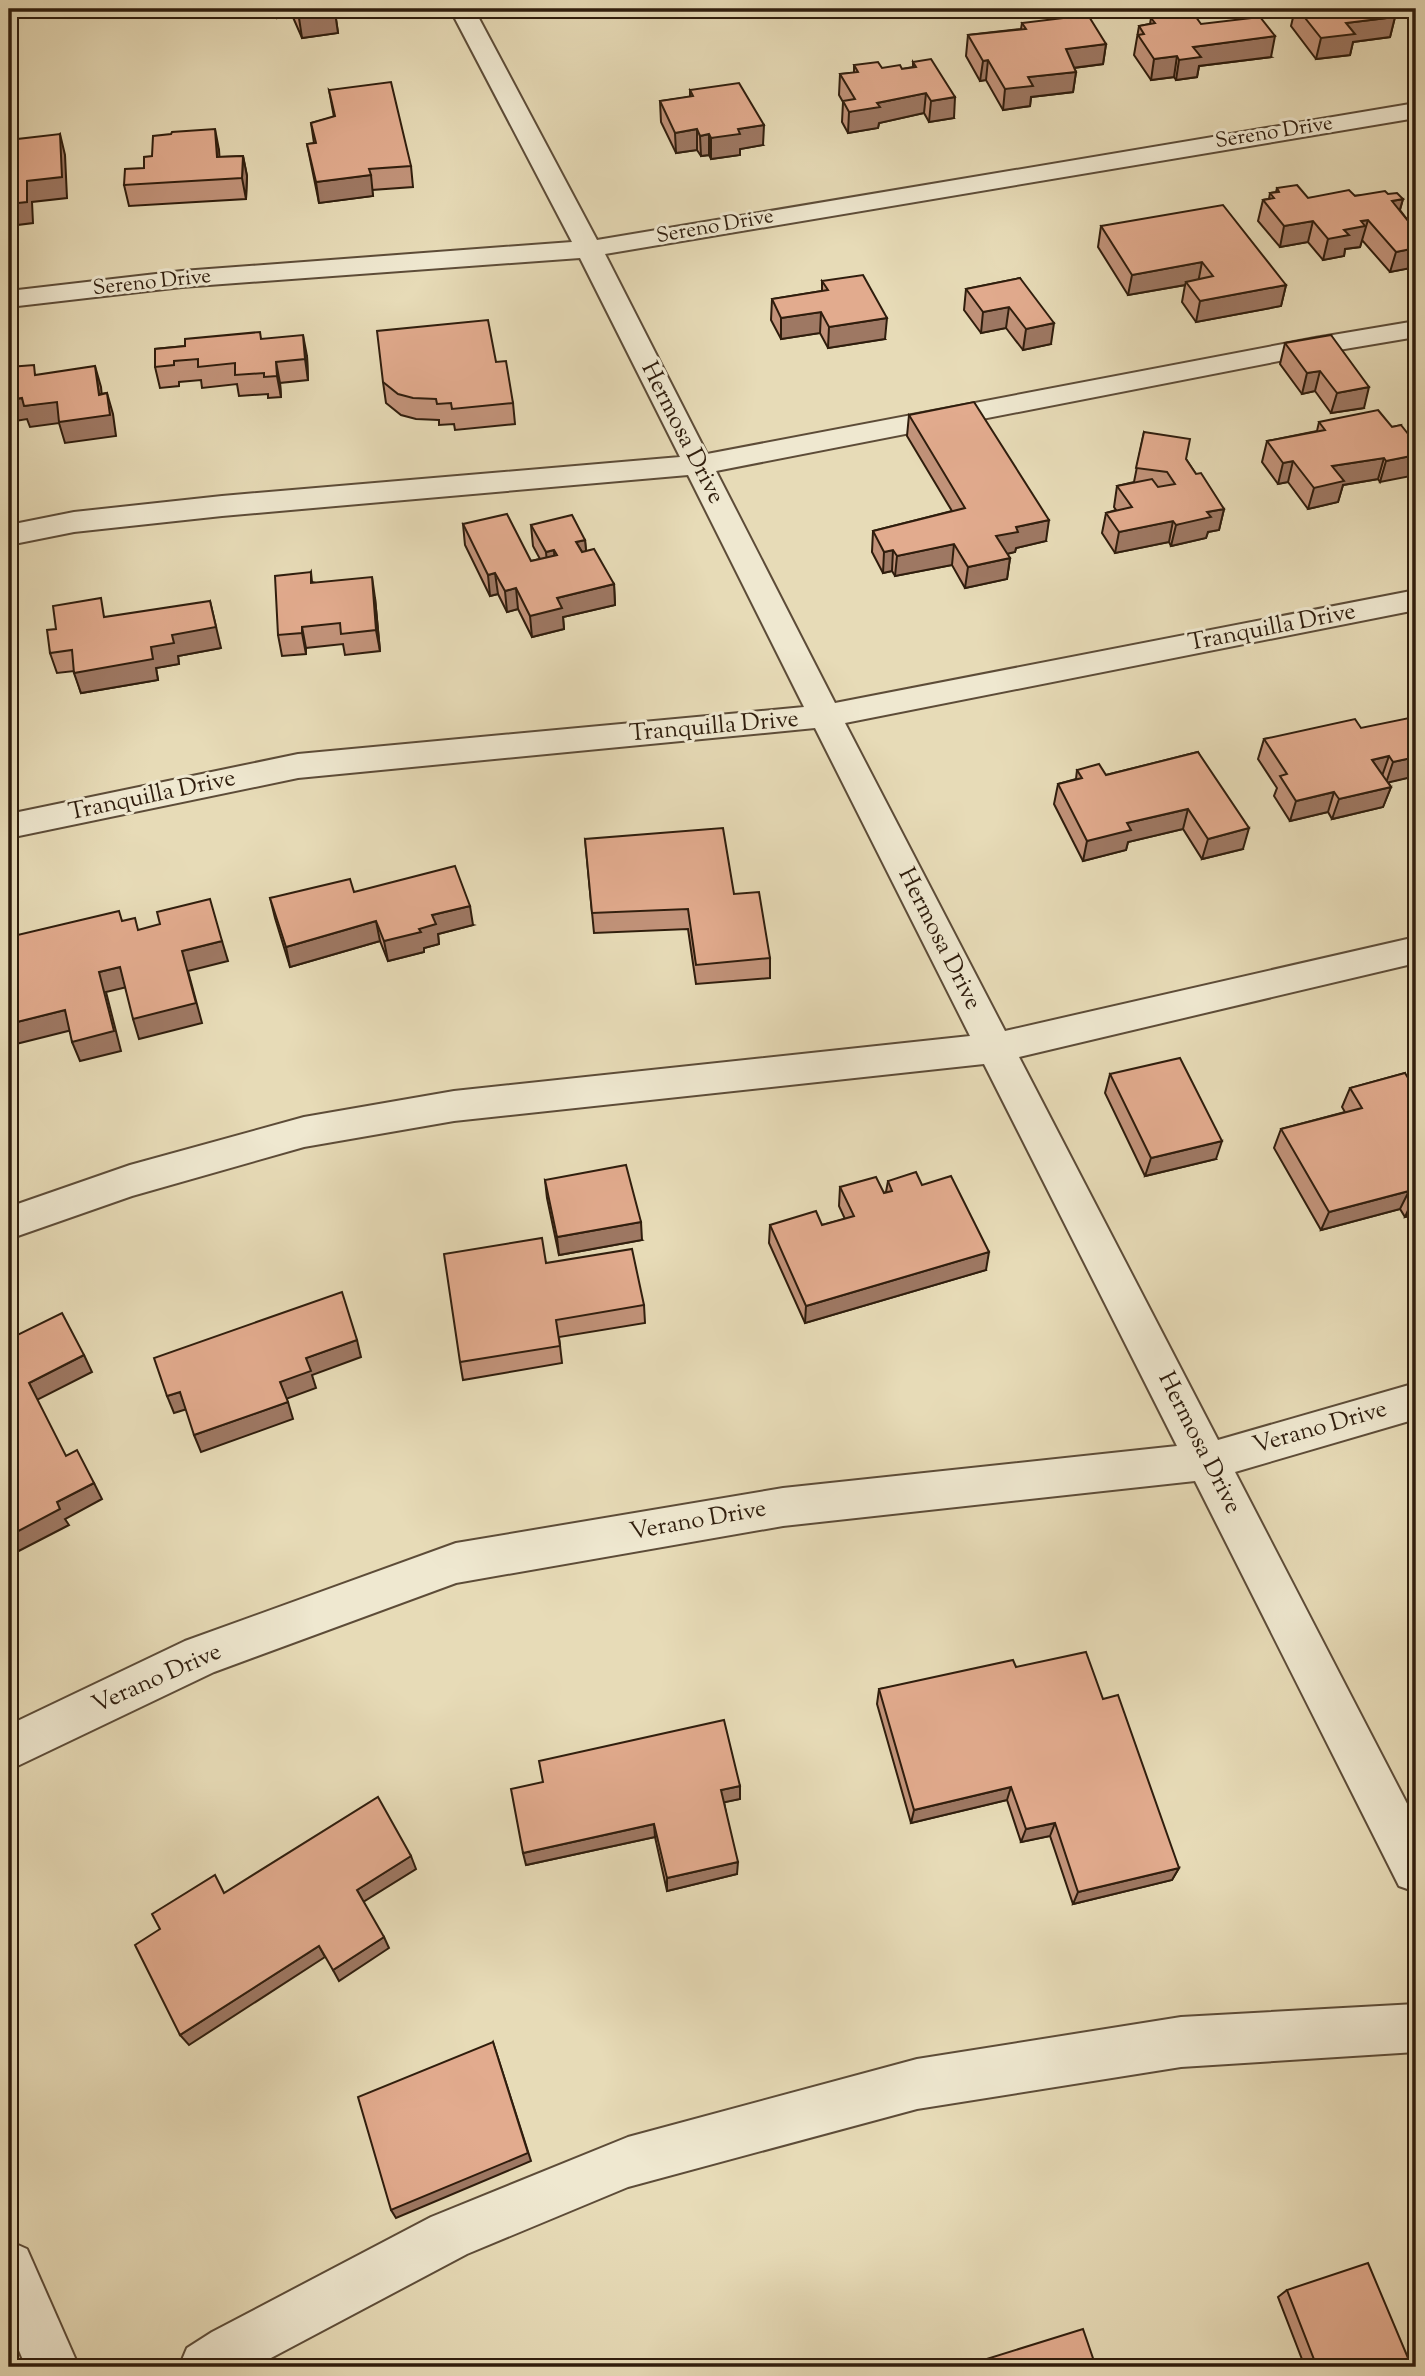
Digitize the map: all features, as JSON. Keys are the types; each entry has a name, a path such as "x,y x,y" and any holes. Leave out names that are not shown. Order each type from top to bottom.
{"street":[{"name":"Hermosa Drive","path":"461,9 589,248 825,716 1416,1869"},
{"name":"Sereno Drive","path":"9,299 182,279 589,248 1416,110"},
{"path":"9,535 74,522 222,506 698,465 1416,329"},
{"name":"Tranquilla Drive","path":"9,825 298,766 825,716 1416,600"},
{"path":"9,1223 130,1181 317,1129 454,1106 995,1048 1416,950"},
{"name":"Verano Drive","path":"9,1748 201,1656 456,1563 783,1507 1208,1461 1416,1401"},
{"path":"206,2367 231,2351 449,2235 628,2162 917,2084 1181,2042 1416,2028"},
{"path":"9,2267 52,2367"}],"building":[{"path":"295,9 333,9 335,12 299,18"},
{"path":"1298,9 1388,9 1395,17 1346,23 1355,34 1321,38"},
{"path":"1193,13 1201,24 1260,17 1275,36 1193,47 1201,57 1154,59 1138,35 1144,34 1139,26 1155,23 1151,18"},
{"path":"1088,15 1106,44 1066,49 1076,72 1028,77 1033,86 1005,89 988,60 983,61 968,35 1026,29 1022,23"},
{"path":"931,59 955,97 931,101 926,93 877,103 880,107 849,112 843,101 855,99 840,74 858,72 854,65 878,62 882,68 900,65 902,69 916,67 913,62"},
{"path":"391,82 411,166 369,169 371,175 316,182 307,144 316,143 311,123 335,116 329,90"},
{"path":"739,83 764,125 738,129 740,134 711,138 709,134 700,136 697,129 675,133 660,101 693,96 690,90"},
{"path":"215,129 217,157 243,156 242,178 124,185 125,169 144,168 144,157 152,156 153,136"},
{"path":"60,134 62,177 27,181 27,202 9,204 9,140"},
{"path":"1297,185 1308,198 1349,190 1355,196 1385,191 1388,194 1397,193 1403,199 1392,201 1416,231 1416,248 1396,252 1368,220 1361,221 1365,226 1344,230 1349,235 1328,239 1313,221 1284,226 1263,200 1274,198 1270,193 1279,192 1277,188"},
{"path":"1223,205 1286,285 1200,301 1186,282 1213,276 1202,262 1132,275 1101,226"},
{"path":"863,275 887,318 829,327 821,312 781,318 772,299 828,290 822,281"},
{"path":"1020,278 1054,323 1026,329 1009,307 983,312 966,289"},
{"path":"488,320 496,362 506,361 513,403 452,409 451,403 437,404 436,399 398,394 383,382 377,331"},
{"path":"260,332 261,339 303,335 305,359 276,362 277,376 264,377 264,373 235,375 235,363 198,367 198,359 174,361 174,365 155,367 155,349 185,346 185,339"},
{"path":"1331,335 1369,387 1337,393 1320,371 1307,373 1285,343"},
{"path":"34,365 35,375 95,366 99,395 107,393 110,415 59,422 57,402 24,406 22,398 9,400 9,367"},
{"path":"974,402 1049,520 1016,527 1018,532 996,536 1010,558 968,567 954,544 897,556 893,550 884,552 873,531 965,508 909,415"},
{"path":"1378,410 1392,427 1401,425 1416,444 1416,455 1332,466 1344,481 1314,488 1293,461 1283,463 1267,441 1325,430 1319,422"},
{"path":"1144,432 1190,439 1186,459 1196,474 1201,473 1224,509 1207,512 1211,517 1176,525 1173,521 1119,532 1106,513 1132,507 1117,486 1152,479 1158,487 1175,484 1167,472 1136,468"},
{"path":"507,514 531,561 557,555 554,550 546,552 531,525 572,515 585,540 576,542 582,552 594,549 614,584 557,598 562,608 530,616 516,588 505,591 495,573 488,575 463,524"},
{"path":"311,572 311,583 372,577 376,630 341,634 340,623 302,627 302,633 278,635 275,576"},
{"path":"101,598 104,617 210,601 216,627 172,635 174,643 151,647 153,659 74,673 72,650 50,653 47,630 56,629 53,606"},
{"path":"1409,718 1416,728 1416,757 1393,762 1389,756 1372,760 1391,787 1339,799 1334,792 1296,801 1280,776 1287,774 1264,739 1355,719 1361,728"},
{"path":"1198,752 1249,828 1208,839 1188,809 1127,823 1131,830 1087,841 1058,784 1082,778 1077,770 1099,764 1106,775"},
{"path":"723,828 734,894 759,892 770,958 696,965 688,909 592,913 585,839"},
{"path":"455,866 470,906 432,915 436,924 419,929 421,932 384,941 376,921 286,947 270,898 350,879 354,892"},
{"path":"210,899 222,941 182,951 196,1003 133,1019 120,967 99,972 114,1031 72,1042 65,1010 9,1024 9,937 119,911 122,921 135,918 138,930 160,924 157,912"},
{"path":"1180,1058 1222,1141 1151,1158 1110,1074"},
{"path":"1405,1073 1416,1091 1416,1198 1413,1199 1409,1191 1329,1212 1281,1129 1362,1108 1350,1088"},
{"path":"626,1165 641,1222 557,1237 545,1180"},
{"path":"916,1172 922,1185 951,1176 989,1252 806,1306 770,1225 816,1211 822,1225 854,1216 840,1187 876,1177 884,1193 892,1191 888,1181"},
{"path":"542,1238 546,1263 632,1249 644,1305 556,1320 560,1346 460,1362 444,1254"},
{"path":"342,1292 357,1340 306,1358 311,1371 280,1382 288,1402 194,1435 180,1392 167,1396 154,1358"},
{"path":"62,1313 84,1355 29,1383 66,1456 77,1450 94,1483 57,1502 60,1509 9,1536 9,1358 15,1354 9,1339"},
{"path":"1086,1652 1103,1699 1118,1695 1179,1868 1078,1892 1055,1823 1026,1829 1011,1787 914,1810 879,1689 1013,1660 1016,1667"},
{"path":"724,1720 740,1786 721,1790 738,1862 667,1878 654,1824 523,1853 511,1789 543,1782 539,1761"},
{"path":"378,1797 411,1856 357,1890 384,1937 333,1970 319,1946 180,2035 135,1945 160,1929 152,1914 215,1875 224,1893"},
{"path":"493,2042 528,2153 391,2210 358,2097"},
{"path":"1368,2263 1408,2358 1416,2355 1416,2367 1317,2367 1287,2290"},
{"path":"1083,2329 1096,2367 961,2367"}]}
